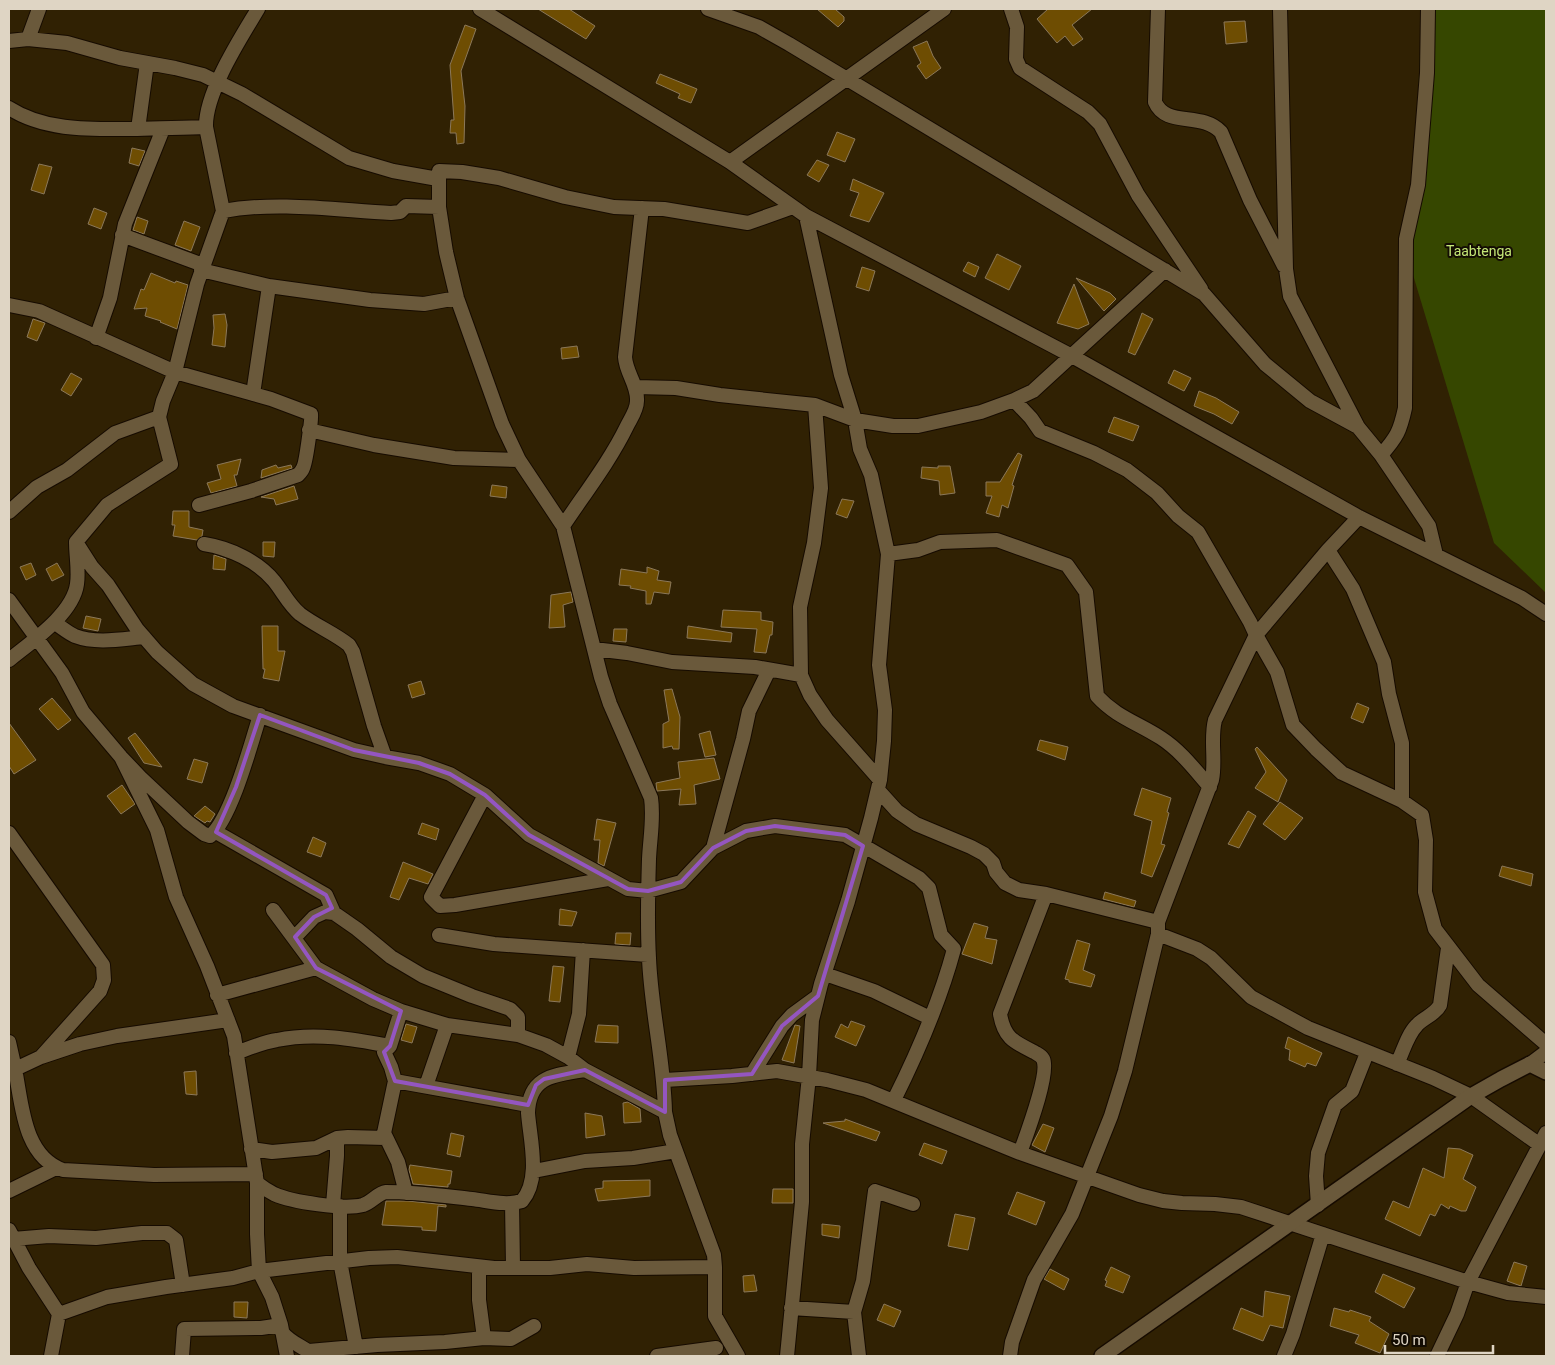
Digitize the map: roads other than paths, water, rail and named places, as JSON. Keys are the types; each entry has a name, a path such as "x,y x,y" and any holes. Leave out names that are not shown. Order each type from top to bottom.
{"street":[{"path":"28,40 39,9"},
{"path":"9,660 55,623 72,598 78,582 76,542 107,505 171,464 159,417 163,400 175,372 189,312 202,268 223,211 206,127 207,110 218,82 258,9"},
{"path":"480,9 730,162 806,216 1070,355 1359,517 1522,598 1546,614"},
{"path":"708,9 736,12 1204,294"},
{"path":"730,162 944,9"},
{"path":"1011,9 1017,27 1016,59 1020,68 1088,112 1100,124 1138,195 1204,294 1265,364 1310,401 1358,427"},
{"path":"1158,9 1155,102 1159,111 1166,115 1208,122 1221,132 1250,200 1286,269"},
{"path":"1280,9 1286,269 1290,296 1358,427 1381,455 1429,526 1436,555"},
{"path":"1381,455 1396,438 1405,408 1406,239 1418,185 1427,74 1428,9"},
{"path":"9,41 28,40 67,43 194,73 242,94 349,158 393,172 438,179"},
{"path":"138,129 147,63"},
{"path":"9,108 30,119 50,124 109,130 206,127"},
{"path":"96,338 110,298 122,235 163,129"},
{"path":"738,1356 720,1328 715,1316 714,1255 676,1151 666,1112 665,1080 650,988 648,955 648,891 653,810 651,798 610,704 563,526 519,460 502,424 458,298 446,252 439,207 438,179 439,171 480,174 565,197 614,207 664,210 748,223 793,207"},
{"path":"223,211 268,205 391,213 400,212 406,206 439,207"},
{"path":"563,526 621,439 636,409 636,387 627,370 625,357 642,208"},
{"path":"787,1356 802,1202 802,1144 812,1026 818,996 864,846 879,785 885,710 880,666 888,554 871,475 860,449 855,420 841,375 806,216"},
{"path":"122,235 202,268 270,286 404,303 424,304 458,298"},
{"path":"636,387 676,388 720,395 815,405 855,420 893,426 918,426 981,412 1033,392 1070,355 1165,270"},
{"path":"254,394 270,286"},
{"path":"9,305 39,312 175,372 254,394 311,414 312,419 303,470 298,474 251,491 200,505"},
{"path":"1014,400 1040,431 1094,453 1126,470 1157,493 1178,516 1198,532 1276,672 1293,725 1342,773 1402,801 1422,815 1426,840 1425,892 1435,929 1478,985 1546,1044"},
{"path":"815,405 821,488 814,543 800,607 800,675 810,695 827,720 898,811 916,824 966,844 984,854 993,863 996,872 1005,883 1019,890 1046,894 1158,928 1211,958 1251,997 1308,1028 1433,1078 1471,1096 1543,1139 1468,1282 1437,1356"},
{"path":"9,512 37,487 66,470 115,433 159,417"},
{"path":"309,430 374,445 454,458 519,460"},
{"path":"1010,1356 1012,1342 1034,1280 1072,1214 1110,1116 1125,1071 1158,928 1210,787 1214,768 1213,729 1215,720 1256,635 1328,550 1359,517"},
{"path":"888,554 918,550 940,542 997,540 1067,565 1086,592 1098,696 1107,707 1117,714 1160,737 1176,749 1210,787"},
{"path":"76,542 144,638 193,684 233,706 354,750 419,763 440,770 485,795 529,835 628,889 648,891 681,882 713,848 746,831 775,826 845,835 919,878 929,888 941,935 954,949 948,970 911,1066 894,1100"},
{"path":"204,544 224,548 256,566 274,581 284,597 300,614 349,645 353,652 385,757"},
{"path":"1328,550 1353,589 1384,662 1389,694 1402,743 1402,801"},
{"path":"9,600 62,673 83,712 140,777 197,830 210,836 216,832 236,787 260,716"},
{"path":"55,623 74,635 88,639 144,638"},
{"path":"594,649 680,663 755,667 800,675"},
{"path":"713,848 749,711 769,670"},
{"path":"122,757 157,830 176,897 207,966 234,1036 256,1178 260,1271 272,1297 282,1329 287,1356"},
{"path":"485,795 431,897 440,906 608,879"},
{"path":"216,832 326,896 334,914"},
{"path":"9,833 103,965 104,980 100,991 41,1057"},
{"path":"1020,1153 1043,1080 1044,1063 1040,1056 1009,1037 1004,1030 1000,1014 1046,894"},
{"path":"274,910 316,968 373,999 400,1011 447,1025 518,1035 552,1048 586,1070 666,1112"},
{"path":"295,937 314,918 325,912 334,914 357,929 391,956 423,976 510,1009 518,1017 518,1035"},
{"path":"440,935 494,944 648,955"},
{"path":"1397,1064 1417,1024 1437,1011 1440,1005 1448,948"},
{"path":"568,1057 579,1014 583,950"},
{"path":"217,995 316,968"},
{"path":"825,974 874,991 930,1018"},
{"path":"752,1074 782,1026 792,1015 818,996"},
{"path":"400,1011 390,1046 384,1052 395,1080 384,1130 385,1138 398,1162 406,1193"},
{"path":"12,1070 41,1057 80,1044 118,1036 228,1020"},
{"path":"426,1086 447,1025"},
{"path":"236,1053 276,1040 292,1038 339,1037 390,1046"},
{"path":"9,1042 12,1070 29,1134 41,1155 56,1168 154,1175 256,1178 273,1194 296,1202 336,1205 362,1205 374,1200 383,1192 499,1203 522,1201 525,1198 534,1172 528,1105 536,1085 544,1079 586,1070"},
{"path":"1109,1355 1290,1223 1471,1096 1530,1064 1546,1052"},
{"path":"1318,1205 1316,1176 1318,1153 1335,1105 1352,1091 1367,1053"},
{"path":"1530,1064 1546,1072"},
{"path":"665,1080 777,1072 809,1076 866,1090 1020,1153 1139,1196 1182,1204 1215,1204 1241,1207 1468,1282 1508,1293 1546,1297"},
{"path":"395,1080 528,1105"},
{"path":"251,1150 272,1152 316,1148 337,1138 348,1137 385,1138"},
{"path":"337,1138 336,1205 340,1261 356,1347"},
{"path":"534,1172 585,1161 633,1158 676,1151"},
{"path":"9,1191 56,1168"},
{"path":"859,1356 854,1312 862,1281 875,1191 913,1204"},
{"path":"512,1203 513,1267"},
{"path":"11,1235 96,1238 142,1233 167,1233 176,1240 183,1285"},
{"path":"1284,1356 1293,1334 1323,1234"},
{"path":"11,1235 29,1268 59,1314 51,1356"},
{"path":"59,1314 107,1297 233,1278 260,1271 340,1261 397,1257 479,1267 550,1268 588,1264 634,1268 715,1267"},
{"path":"479,1267 479,1300 484,1338"},
{"path":"791,1308 854,1312"},
{"path":"282,1329 286,1337 311,1354 356,1347 484,1338 511,1339 534,1326"},
{"path":"657,1356 715,1352 720,1328"},
{"path":"182,1356 184,1329 282,1329"}],"park label":[{"name":"Taabtenga","path":"1479,251"}]}
